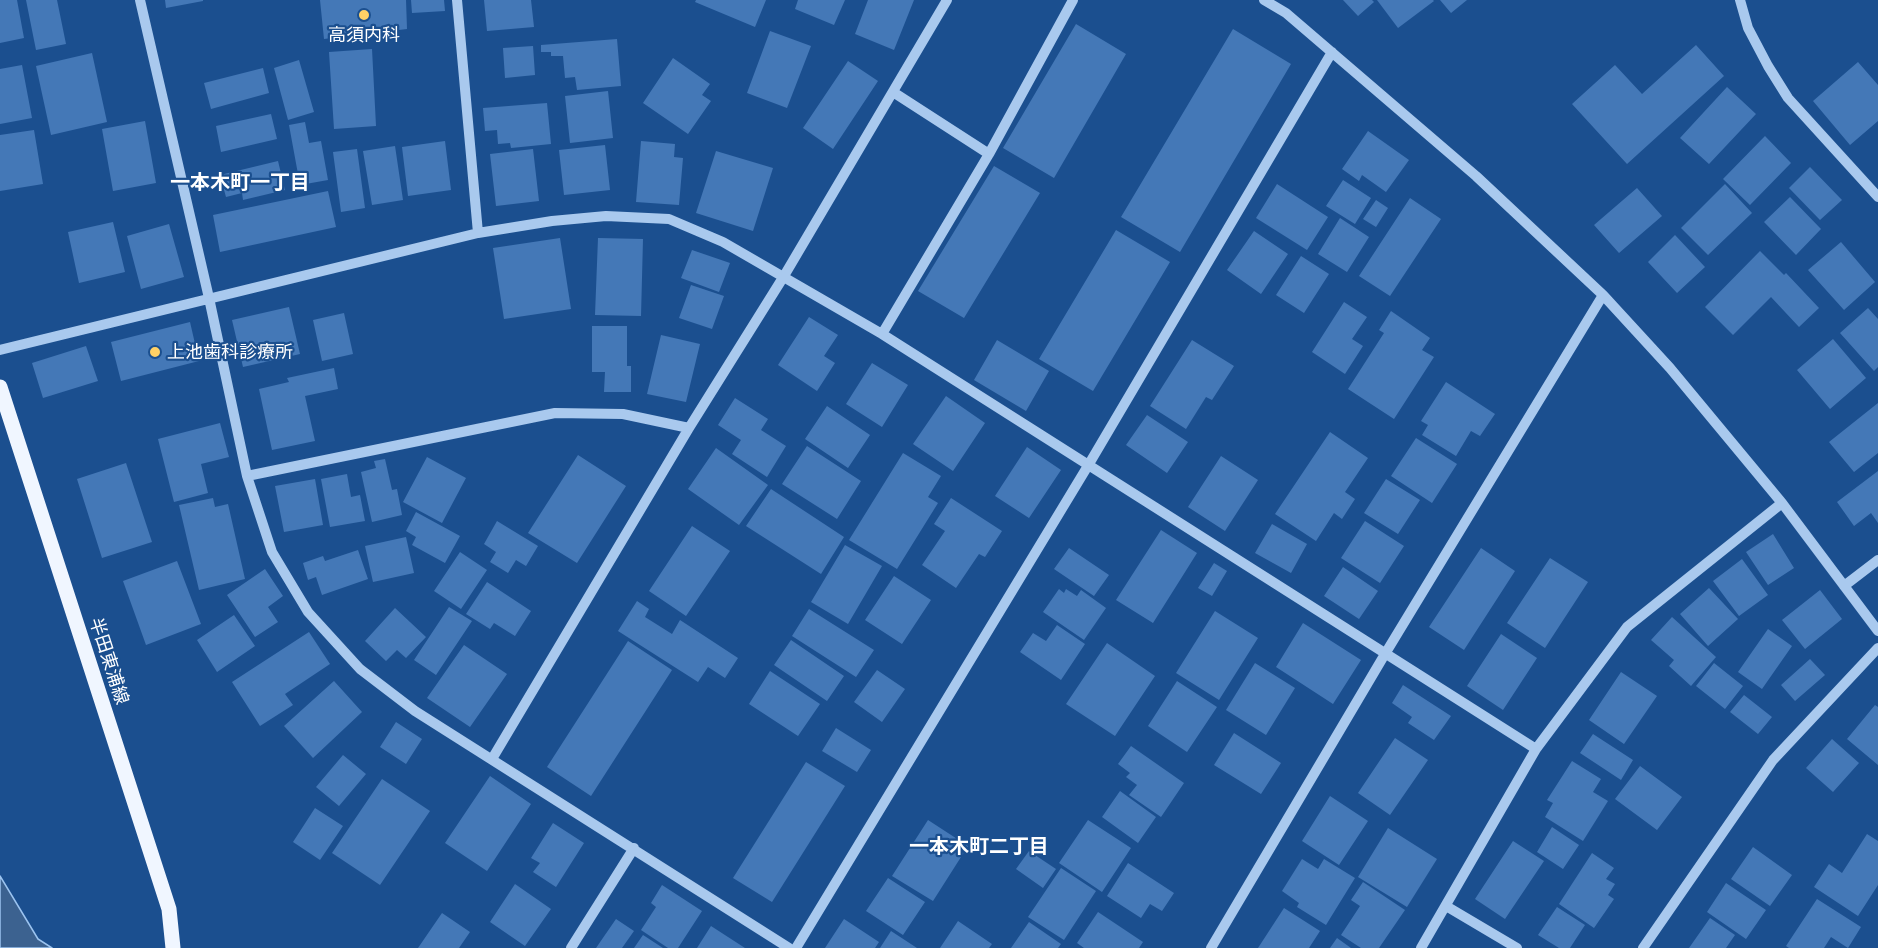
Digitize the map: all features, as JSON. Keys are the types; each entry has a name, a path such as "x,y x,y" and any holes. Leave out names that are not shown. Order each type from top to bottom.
{"main road":[{"name":"半田東浦線","path":"0,387 169,909 173,948"}],"street":[{"path":"140,0 209,298 247,476 272,552 308,612 360,669 415,711 789,948"},
{"path":"457,0 478,233"},
{"path":"492,759 690,428 784,276 947,0"},
{"path":"882,334 989,154 1073,0"},
{"path":"1264,0 1286,13 1476,176 1603,295 1670,368 1782,503 1878,631"},
{"path":"1740,0 1748,28 1788,98 1878,197"},
{"path":"796,948 1089,464 1332,52"},
{"path":"893,92 989,154"},
{"path":"0,350 478,233 552,221 606,216 669,219 723,242 882,334 1536,749"},
{"path":"1211,948 1385,654 1603,295"},
{"path":"247,476 555,413 623,414 690,428"},
{"path":"1421,948 1536,749 1627,627 1782,503"},
{"path":"1844,586 1878,560"},
{"path":"1643,948 1773,760 1878,648"},
{"path":"571,948 634,848"},
{"path":"1446,906 1517,948"}],"water":[{"path":"0,876 38,939 52,948 0,948"}],"building":[{"path":"0,0 17,0 24,38 0,43"},
{"path":"26,0 57,0 66,44 36,50"},
{"path":"165,0 203,0 203,1 166,8"},
{"name":"高須内科","path":"320,0 406,0 407,29 324,39"},
{"path":"411,0 444,0 445,11 412,13"},
{"path":"484,0 531,0 534,27 487,31"},
{"path":"696,0 766,0 755,27 695,2"},
{"path":"798,0 845,0 834,25 795,9"},
{"path":"868,0 914,0 894,50 855,34"},
{"path":"1343,0 1372,0 1374,2 1358,16"},
{"path":"1377,0 1433,0 1434,1 1398,28"},
{"path":"1440,0 1467,0 1451,13"},
{"path":"1076,24 1126,54 1054,178 1003,148"},
{"path":"1233,29 1291,64 1180,252 1121,217"},
{"path":"770,31 811,46 787,108 747,93"},
{"path":"617,39 621,86 577,90 575,77 565,78 563,56 551,56 551,52 541,52 541,45"},
{"path":"1696,45 1724,76 1627,164 1572,104 1615,65 1642,94"},
{"path":"533,46 535,75 505,78 503,48"},
{"path":"372,49 376,126 334,129 329,52"},
{"path":"92,53 107,122 51,135 36,66"},
{"path":"673,58 710,84 702,95 711,101 688,134 643,103"},
{"path":"299,60 314,112 288,120 274,68"},
{"path":"848,61 878,81 833,149 803,128"},
{"path":"1858,62 1878,85 1878,121 1850,145 1813,101"},
{"path":"22,65 32,118 0,124 0,69"},
{"path":"263,68 269,93 211,109 204,83"},
{"path":"1727,87 1756,114 1709,164 1680,138"},
{"path":"608,91 613,138 570,143 565,96"},
{"path":"547,103 551,144 511,148 510,143 498,144 497,130 485,131 483,108"},
{"path":"271,114 277,139 221,152 216,126"},
{"path":"145,121 156,183 113,191 102,129"},
{"path":"305,122 309,143 321,141 328,180 300,185 289,125"},
{"path":"34,130 43,184 0,191 0,135"},
{"path":"1368,131 1409,160 1386,192 1362,175 1359,181 1342,169"},
{"path":"1765,136 1791,163 1750,205 1723,179"},
{"path":"445,141 451,190 408,196 402,147"},
{"path":"641,141 675,144 674,157 683,158 679,205 636,202"},
{"path":"605,145 610,190 564,195 559,150"},
{"path":"395,146 403,200 372,205 363,151"},
{"path":"357,149 365,208 341,212 333,152"},
{"path":"533,149 539,201 496,206 490,154"},
{"path":"716,151 773,168 753,231 696,213"},
{"path":"278,161 285,190 243,200 242,193 226,197 220,175"},
{"path":"994,166 1040,193 964,318 918,291"},
{"path":"1810,167 1842,200 1820,220 1789,188"},
{"path":"1343,180 1371,198 1355,224 1326,206"},
{"path":"1277,184 1328,217 1307,250 1256,218"},
{"path":"1725,184 1752,213 1708,255 1681,228"},
{"path":"1637,188 1662,216 1619,253 1594,225"},
{"path":"328,191 336,227 220,252 213,215"},
{"path":"1790,197 1821,229 1796,255 1764,222"},
{"path":"1410,198 1441,219 1390,296 1359,276"},
{"path":"1376,200 1388,208 1376,227 1363,219"},
{"path":"1340,218 1369,237 1347,272 1318,254"},
{"path":"113,222 125,272 79,283 68,232"},
{"path":"169,224 184,277 141,289 127,236"},
{"path":"1116,230 1170,262 1093,391 1039,359"},
{"path":"1254,231 1288,254 1261,294 1227,270"},
{"path":"1675,235 1705,267 1677,293 1648,262"},
{"path":"560,238 571,309 504,319 493,248"},
{"path":"598,238 643,239 641,316 595,315"},
{"path":"1841,242 1875,282 1844,310 1808,270"},
{"path":"692,250 730,263 719,292 681,278"},
{"path":"1760,251 1784,275 1786,273 1819,308 1799,327 1771,297 1733,335 1705,307"},
{"path":"1301,256 1329,274 1304,313 1276,295"},
{"path":"691,285 724,296 712,329 679,318"},
{"path":"1344,302 1367,317 1352,339 1363,346 1345,374 1312,352"},
{"path":"289,307 300,354 243,367 232,320"},
{"path":"1868,308 1878,319 1878,367 1874,371 1840,333"},
{"path":"1391,311 1430,338 1422,350 1434,357 1394,419 1348,389 1384,333 1379,330"},
{"path":"344,313 353,354 322,361 313,320"},
{"path":"809,317 838,335 824,356 835,363 817,391 778,365"},
{"name":"上池歯科診療所","path":"190,322 199,361 121,381 111,342"},
{"path":"592,326 627,326 627,366 631,366 631,392 604,392 605,372 592,372"},
{"path":"661,335 700,344 686,402 647,394"},
{"path":"1833,339 1866,378 1830,409 1797,370"},
{"path":"997,340 1049,371 1026,411 974,380"},
{"path":"1192,340 1234,366 1212,400 1206,397 1186,429 1150,406"},
{"path":"86,346 98,381 43,398 32,363"},
{"path":"872,363 908,385 882,427 846,404"},
{"path":"334,368 338,389 305,396 315,441 272,450 259,389 289,382 287,378"},
{"path":"1446,382 1495,414 1480,436 1471,431 1456,456 1422,435 1428,425 1421,421"},
{"path":"946,396 985,423 953,471 913,444"},
{"path":"735,398 768,419 761,430 786,446 767,477 732,454 741,440 718,425"},
{"path":"1878,403 1878,453 1854,472 1829,442"},
{"path":"827,406 870,435 848,468 805,439"},
{"path":"1147,415 1188,442 1167,473 1126,445"},
{"path":"220,423 229,457 201,464 208,493 174,502 158,439"},
{"path":"1330,432 1368,458 1345,492 1355,499 1342,519 1334,513 1316,541 1275,514"},
{"path":"1416,438 1457,464 1432,503 1391,476"},
{"path":"807,446 861,481 837,519 782,484"},
{"path":"1027,447 1061,470 1029,518 995,496"},
{"path":"716,448 768,485 739,525 688,489"},
{"path":"903,453 941,476 928,497 938,503 897,569 849,540"},
{"path":"578,455 626,486 577,563 528,533"},
{"path":"1221,456 1258,480 1225,531 1188,507"},
{"path":"427,457 466,478 442,523 403,502"},
{"path":"385,459 392,490 397,489 402,515 372,522 361,472 376,468 374,461"},
{"path":"126,463 152,542 102,558 77,479"},
{"path":"1878,471 1878,523 1871,513 1854,526 1837,502"},
{"path":"347,474 351,497 360,495 365,521 330,527 321,479"},
{"path":"315,479 323,525 284,532 275,486"},
{"path":"1386,479 1420,500 1398,534 1364,513"},
{"path":"771,489 844,537 821,574 746,526"},
{"path":"213,498 215,507 228,504 245,579 199,590 179,505"},
{"path":"951,498 1002,531 985,557 979,554 956,588 922,565 945,531 934,524"},
{"path":"416,512 460,536 445,563 412,545 416,537 406,531"},
{"path":"497,521 538,546 526,566 516,560 508,573 490,562 496,552 484,544"},
{"path":"1365,521 1404,546 1380,583 1341,558"},
{"path":"1272,524 1307,544 1291,573 1255,553"},
{"path":"692,526 730,551 686,616 649,591"},
{"path":"1161,530 1197,553 1153,623 1116,600"},
{"path":"1773,534 1794,568 1768,585 1746,552"},
{"path":"406,537 414,573 373,582 365,546"},
{"path":"845,545 882,566 848,624 811,602"},
{"path":"1069,548 1109,575 1094,596 1054,569"},
{"path":"1481,548 1515,571 1464,650 1429,627"},
{"path":"358,550 368,579 322,595 316,577 308,580 303,563 323,556 325,561"},
{"path":"460,552 487,570 461,609 434,591"},
{"path":"1550,558 1588,582 1545,648 1507,623"},
{"path":"1742,559 1768,595 1739,616 1713,581"},
{"path":"177,561 201,624 146,645 123,581"},
{"path":"1214,563 1227,571 1212,596 1198,588"},
{"path":"1343,567 1378,591 1359,619 1324,596"},
{"path":"265,569 283,596 268,607 278,622 255,637 227,595"},
{"path":"894,576 931,600 902,644 865,620"},
{"path":"487,582 531,611 515,636 494,623 490,629 466,614"},
{"path":"1709,588 1738,619 1708,646 1680,614"},
{"path":"1059,589 1064,593 1066,589 1077,596 1081,590 1106,608 1084,640 1043,612"},
{"path":"1820,590 1842,619 1805,649 1782,620"},
{"path":"637,601 649,609 645,617 672,634 680,620 738,658 725,678 708,667 698,682 618,631"},
{"path":"449,607 472,621 436,675 414,660"},
{"path":"395,608 426,637 406,658 397,650 386,661 365,641"},
{"path":"809,609 874,650 856,677 792,636"},
{"path":"1215,611 1258,638 1219,700 1176,673"},
{"path":"234,615 255,646 217,672 197,640"},
{"path":"1672,617 1716,657 1691,686 1669,666 1674,660 1651,640"},
{"path":"1303,623 1361,660 1333,704 1276,667"},
{"path":"1057,625 1085,644 1061,680 1020,652 1033,633 1046,641"},
{"path":"1768,629 1792,646 1762,689 1738,672"},
{"path":"309,632 330,664 285,694 293,705 260,726 232,682"},
{"path":"1501,634 1537,658 1503,710 1467,686"},
{"path":"791,640 844,676 827,701 774,665"},
{"path":"628,641 672,670 591,796 547,767"},
{"path":"1107,643 1155,676 1115,736 1066,704"},
{"path":"464,645 507,674 470,727 427,698"},
{"path":"1810,659 1825,675 1795,701 1781,685"},
{"path":"1255,663 1295,688 1266,735 1226,710"},
{"path":"1714,663 1743,686 1725,709 1696,686"},
{"path":"877,670 905,689 882,722 854,702"},
{"path":"770,671 820,704 798,736 749,704"},
{"path":"1621,672 1657,696 1624,744 1589,720"},
{"path":"334,681 362,712 313,758 284,726"},
{"path":"1177,681 1217,707 1187,752 1148,726"},
{"path":"1403,685 1451,716 1434,740 1408,723 1412,717 1392,703"},
{"path":"1744,695 1772,717 1758,734 1730,712"},
{"path":"1875,705 1878,707 1878,765 1847,739"},
{"path":"396,722 422,739 406,764 380,747"},
{"path":"836,728 871,750 857,772 822,751"},
{"path":"1234,733 1281,763 1261,794 1214,765"},
{"path":"1593,734 1633,760 1621,780 1580,753"},
{"path":"1395,738 1428,760 1390,815 1358,793"},
{"path":"1832,739 1859,763 1833,792 1806,768"},
{"path":"1131,746 1184,783 1161,817 1129,795 1137,785 1126,777 1130,773 1118,764"},
{"path":"343,755 366,774 339,806 316,787"},
{"path":"1572,761 1601,779 1593,792 1608,801 1583,841 1545,817 1553,803 1547,800"},
{"path":"806,762 845,786 772,902 733,878"},
{"path":"1640,766 1682,797 1657,830 1615,799"},
{"path":"490,776 531,804 487,871 445,843"},
{"path":"382,779 430,811 380,885 332,853"},
{"path":"1120,791 1156,817 1138,843 1102,817"},
{"path":"1330,796 1368,821 1339,865 1302,841"},
{"path":"315,808 343,826 320,860 293,842"},
{"path":"928,820 968,846 933,901 892,876"},
{"path":"1088,820 1131,848 1102,892 1059,863"},
{"path":"553,823 584,843 556,887 533,872 540,863 531,858"},
{"path":"1552,827 1579,845 1563,869 1537,852"},
{"path":"1388,828 1437,859 1407,907 1358,877"},
{"path":"1867,834 1878,841 1878,885 1858,916 1814,887 1829,864 1842,873"},
{"path":"1513,841 1544,861 1505,919 1475,899"},
{"path":"1753,847 1792,875 1770,906 1731,879"},
{"path":"1029,851 1056,869 1043,888 1016,869"},
{"path":"1592,853 1614,868 1606,879 1615,884 1608,895 1614,899 1594,928 1559,904"},
{"path":"1302,859 1318,869 1324,859 1355,878 1326,925 1297,907 1299,903 1282,891"},
{"path":"1128,863 1174,893 1162,911 1150,904 1141,918 1107,896"},
{"path":"1061,868 1096,891 1064,940 1028,917"},
{"path":"888,878 925,902 903,935 866,911"},
{"path":"1363,882 1405,910 1379,948 1361,948 1341,935 1360,906 1351,900"},
{"path":"1726,883 1766,910 1746,939 1707,912"},
{"path":"515,884 551,909 525,946 490,922"},
{"path":"662,885 702,911 678,948 668,948 641,930 656,907 651,903"},
{"path":"1817,899 1861,927 1848,948 1831,937 1824,948 1789,948 1786,946"},
{"path":"1557,907 1585,925 1570,948 1559,948 1538,935"},
{"path":"1284,908 1320,931 1309,948 1258,948"},
{"path":"1098,912 1143,942 1139,948 1084,948 1077,943"},
{"path":"442,913 470,932 459,948 418,948"},
{"path":"1710,918 1735,935 1726,948 1689,948"},
{"path":"616,919 634,931 622,948 596,948"},
{"path":"844,919 879,942 875,948 825,948"},
{"path":"958,921 992,944 989,948 940,948"},
{"path":"1029,922 1061,944 1058,948 1011,948"},
{"path":"711,926 745,948 697,948"},
{"path":"891,931 917,948 880,948"},
{"path":"643,935 663,948 634,948"},
{"path":"1337,938 1351,948 1330,948"}],"place":[{"name":"高須内科","path":"364,15"},
{"name":"上池歯科診療所","path":"155,352"}],"district":[{"name":"一本木町一丁目","path":"240,183"},
{"name":"一本木町二丁目","path":"979,847"}]}
